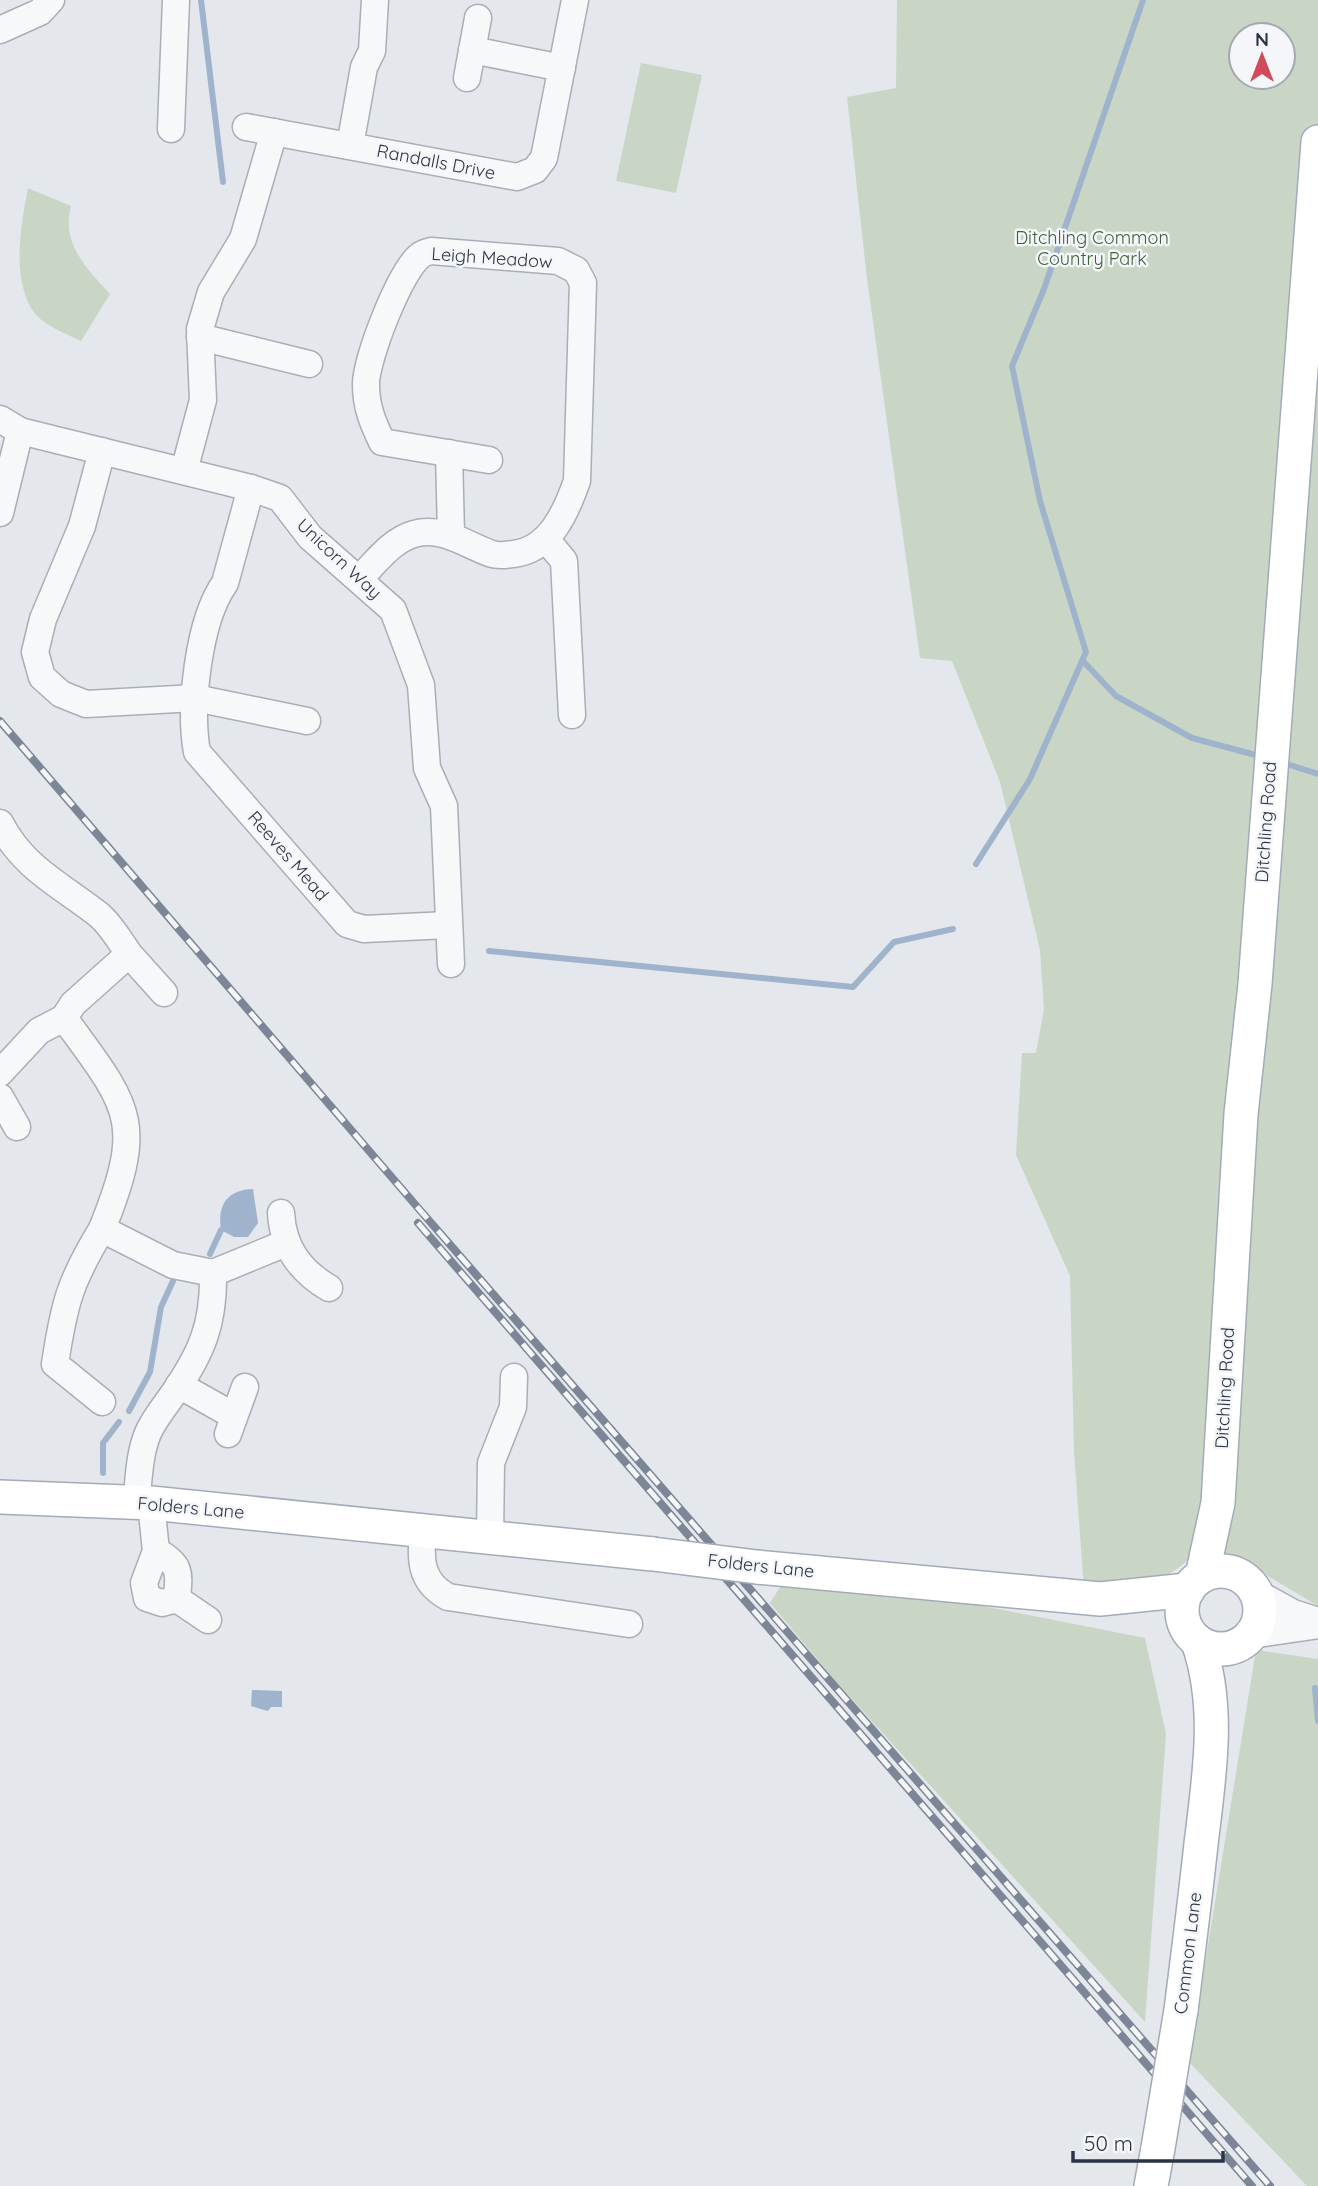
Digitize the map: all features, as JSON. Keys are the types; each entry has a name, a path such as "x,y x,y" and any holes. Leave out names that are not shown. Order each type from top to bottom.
{"main road":[{"name":"Ditchling Road","path":"1195,1583 1218,1503 1241,1114 1255,984 1318,142"},
{"name":"Folders Lane","path":"0,1497 144,1503 653,1554 757,1567 1100,1599 1159,1617 1194,1638"},
{"name":"Ditchling Road","path":"1218,1503 1252,1588"},
{"path":"1223,1572 1233,1574 1252,1588 1260,1614 1247,1639 1220,1650 1194,1638 1182,1613 1195,1583 1223,1572"},
{"name":"Folders Lane","path":"1100,1599 1195,1583"},
{"name":"Common Lane","path":"1151,2186 1181,2010 1207,1793 1212,1718 1208,1669 1194,1638"},
{"name":"Common Lane","path":"1212,1718 1225,1672 1247,1639"}],"street":[{"path":"0,30 40,12 51,0"},
{"path":"171,129 176,0"},
{"path":"350,146 364,66 372,51 375,0"},
{"name":"Randalls Drive","path":"246,127 517,177 535,170 544,158 575,0"},
{"path":"467,78 478,18"},
{"path":"472,50 562,68"},
{"path":"184,471 203,400 200,337 211,292 243,239 274,132"},
{"name":"Leigh Meadow","path":"489,460 382,442 368,414 365,383 373,346 406,275 420,255 431,251 558,261 576,270 583,283 577,481 567,510 546,540"},
{"path":"200,337 309,364"},
{"name":"Unicorn Way","path":"0,513 10,425 280,498 310,537 360,578 393,610 421,685 427,768 444,806 451,964"},
{"path":"102,451 82,526 43,619 35,652 42,677 61,694 86,704 195,698 307,721"},
{"path":"449,453 451,534"},
{"name":"Reeves Mead","path":"251,488 225,583 216,595 201,654 192,728 197,752 347,924 365,929 448,925"},
{"path":"360,578 394,544 416,533 451,534 495,556 520,553 546,540 564,561 572,715"},
{"path":"0,823 6,851 101,917 164,993"},
{"path":"0,1073 39,1031 64,1018 72,1004 129,954"},
{"path":"64,1018 113,1084 127,1124 127,1152 102,1229 79,1267 68,1292 55,1364 102,1402"},
{"path":"0,1097 17,1127"},
{"path":"281,1213 286,1243 300,1266 329,1288"},
{"path":"102,1229 173,1265 213,1273 286,1243"},
{"path":"208,1620 177,1599 162,1603 147,1598 144,1583 156,1551 144,1503 146,1438 193,1365 207,1332 213,1307 213,1273"},
{"path":"490,1538 491,1463 513,1407 514,1377"},
{"path":"179,1385 231,1425 245,1387"},
{"path":"423,1531 420,1556 423,1571 434,1590 448,1597 629,1624"},
{"path":"1252,1588 1293,1613 1318,1623"},
{"path":"1247,1639 1318,1623"}],"green space":[{"name":"Ditchling Common Country Park","path":"897,0 1318,0 1318,1606 1243,1561 1192,1555 1169,1574 1156,1579 1084,1589 1074,1452 1070,1276 1016,1155 1022,1053 1036,1053 1044,1009 1040,950 1000,782 952,661 920,658 867,279 847,97 896,88"},
{"path":"641,63 702,75 676,193 616,181"},
{"path":"28,188 71,206 69,232 73,243 84,264 110,294 81,341 41,319 31,308 25,295 20,249"},
{"path":"784,1581 942,1598 1145,1638 1166,1734 1145,2022 838,1684 770,1603"},
{"path":"1256,1650 1318,1659 1318,2186 1307,2186 1189,2062"}],"water":[{"path":"253,1189 258,1223 248,1237 234,1237 221,1230 221,1213 226,1200 236,1192"},
{"path":"252,1690 282,1691 282,1707 271,1707 268,1711 251,1706"}],"waterway":[{"path":"201,0 223,182"},
{"path":"976,864 1030,779 1086,652 1040,501 1012,366 1044,289 1143,0"},
{"path":"1083,661 1116,696 1192,738 1263,757"},
{"path":"1280,762 1318,774"},
{"path":"489,951 853,987 894,942 953,929"},
{"path":"210,1254 221,1230"},
{"path":"129,1411 150,1372 161,1307 173,1281"},
{"path":"103,1473 103,1443 119,1422"},
{"path":"1315,1688 1318,1721"}],"railway":[{"path":"0,721 419,1209 1270,2186"},
{"path":"418,1223 1252,2186"}]}
